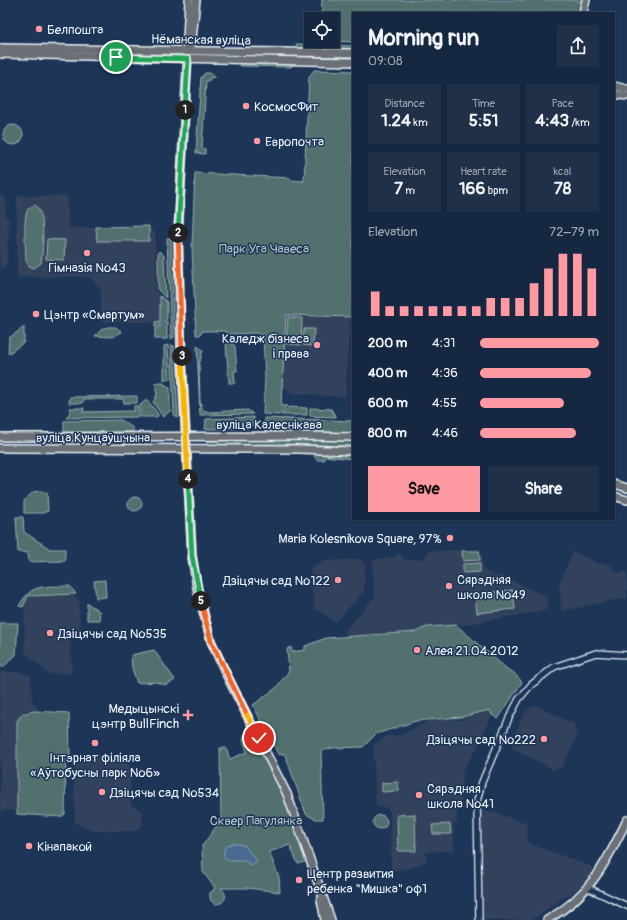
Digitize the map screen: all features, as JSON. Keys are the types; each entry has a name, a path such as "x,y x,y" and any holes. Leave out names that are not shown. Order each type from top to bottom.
{"main road":[{"path":"189,0 186,38 188,55 178,236 186,449 192,556 201,604 210,635 220,661 275,771 299,826 331,920"},
{"path":"188,55 192,39 196,0"},
{"path":"583,12 586,0"},
{"name":"Нёманская вуліца","path":"0,48 352,62"},
{"path":"307,61 308,52"},
{"name":"Нёманская вуліца","path":"0,54 188,55 308,52 352,53"},
{"path":"615,86 627,89"},
{"path":"615,94 627,96"},
{"name":"вуліца Калеснікава","path":"186,436 352,437"},
{"name":"вуліца Кунцаўшчына","path":"0,437 186,436"},
{"name":"вуліца Кунцаўшчына","path":"0,448 186,449"},
{"name":"вуліца Калеснікава","path":"186,449 298,448 352,451"},
{"path":"615,484 627,488"},
{"path":"615,496 627,500"},
{"path":"547,920 574,902 588,888 612,850 627,820"},
{"path":"317,880 325,920"}],"street":[{"path":"479,920 476,808 478,794 495,748 519,699 531,685 554,667 564,662 600,653 627,655"},
{"path":"588,888 627,906"}],"shaded area":[{"path":"0,196 5,196 5,216 9,220 7,263 2,268 0,268"},
{"name":"Гімназія №43","path":"17,196 67,196 69,228 147,227 155,233 156,291 160,296 160,322 101,322 101,289 89,277 17,277"},
{"name":"Каледж бізнеса і права","path":"286,315 350,317 345,397 288,393 288,388 282,388"},
{"name":"Сярэдняя школа №49","path":"481,549 483,570 496,576 500,575 546,596 548,608 546,610 463,625 427,627 415,632 345,638 345,631 375,596 372,562 377,559 394,557 399,553 405,560 424,559 429,551"},
{"path":"573,551 601,565 602,562 612,566 611,569 620,573 623,571 627,574 627,599 614,600 562,611 560,597 562,593 558,586"},
{"name":"Дзіцячы сад №122","path":"359,559 365,563 364,591 336,622 314,608 310,568 323,561"},
{"name":"Дзіцячы сад №535","path":"72,595 79,600 80,631 70,636 72,670 70,673 48,674 25,652 24,606 27,596"},
{"path":"0,672 20,672 31,675 32,701 40,711 22,714 17,721 17,810 0,811"},
{"name":"Дзіцячы сад №222","path":"535,705 574,724 577,736 562,767 554,770 513,749 511,742 526,710"},
{"name":"Сярэдняя школа №41","path":"490,710 492,715 477,748 463,770 461,804 457,809 457,823 453,823 454,851 426,852 426,861 412,868 391,871 390,811 385,807 376,807 373,746 387,736 402,735 433,719 463,720 464,714"},
{"name":"Дзіцячы сад №534","path":"73,755 108,755 112,762 127,762 130,766 131,805 142,811 142,825 139,829 136,831 95,831 75,823"},
{"path":"478,811 489,811 527,823 528,843 598,869 589,881 578,890 561,899 532,920 483,920"},
{"path":"233,843 244,845 257,861 252,865 243,860 226,860 224,857 224,849 227,845"}],"green space":[{"path":"322,0 582,0 579,12 352,12 352,42 340,41 340,12 321,12"},
{"path":"296,44 304,44 304,48 340,48 340,46 352,46 352,50 297,49"},
{"path":"239,63 293,64 291,67 240,66"},
{"name":"Парк Уга Чавеса","path":"314,70 352,71 352,317 286,315 281,406 287,406 279,415 263,414 265,379 263,336 257,333 230,334 224,331 203,331 200,335 196,335 192,248 195,173 290,178 290,180 304,181 309,77"},
{"path":"205,73 210,73 215,77 210,78 209,81 206,81 202,148 205,149 205,154 196,153 201,77"},
{"path":"13,125 20,128 23,135 20,142 13,145 6,142 3,135 6,128"},
{"path":"35,205 41,215 43,241 41,263 34,268 29,266 26,261 25,225 27,211"},
{"path":"149,226 149,241 97,241 96,227"},
{"path":"167,238 171,238 174,337 171,339"},
{"path":"47,239 65,240 64,260 46,259"},
{"path":"158,252 161,252 164,256 166,298 158,290"},
{"path":"160,296 167,302 167,319 155,328 155,322 160,321"},
{"path":"288,317 302,318 301,345 286,344"},
{"path":"167,321 167,339 155,339 155,330"},
{"path":"24,327 24,342 8,354 9,338"},
{"path":"116,327 122,332 112,337 95,336 102,329"},
{"path":"304,329 314,329 313,346 303,345"},
{"path":"230,342 235,346 237,371 234,371 235,383 229,383 226,345"},
{"path":"168,345 170,378 164,381 164,346"},
{"path":"171,345 174,346 178,418 174,415"},
{"path":"197,346 203,350 199,365 200,402 203,410 209,412 248,410 253,414 200,415"},
{"path":"155,383 163,383 170,388 170,411 163,417 153,402 157,395"},
{"path":"137,396 137,403 124,403 123,399 84,399 83,403 69,403 70,397"},
{"path":"147,400 158,416 140,417 140,405"},
{"path":"134,406 138,406 138,417 66,418 70,412 70,408 84,408 83,412 134,411"},
{"path":"289,407 307,408 307,415 281,415"},
{"path":"310,408 331,409 336,417 310,416"},
{"path":"254,417 254,424 249,428 205,429 206,419"},
{"path":"264,418 352,421 352,434 271,432 264,426"},
{"path":"121,420 133,428 133,432 64,432 64,421"},
{"path":"293,439 352,440 352,446 293,444 208,445 208,441"},
{"path":"317,453 352,455 352,459 324,456 324,460 317,460 314,456"},
{"path":"41,491 47,493 48,511 43,513 24,513 24,501 33,492"},
{"path":"132,497 138,497 142,501 142,507 138,511 132,511 128,507 128,501"},
{"path":"16,517 23,517 24,532 50,549 65,549 65,561 29,562 28,553 18,552"},
{"path":"462,551 479,551 480,560 463,561"},
{"path":"480,563 480,572 463,573 463,564"},
{"path":"105,580 106,597 96,598 94,581"},
{"path":"46,586 70,586 76,594 28,596 23,607 19,606 24,598 34,589"},
{"path":"513,590 515,609 477,613 475,594"},
{"path":"87,603 99,611 100,620 87,620"},
{"path":"0,623 18,623 16,655 3,667 0,666"},
{"path":"456,625 507,669 514,673 522,682 498,719 492,715 490,710 461,717 416,721 376,734 363,747 332,748 321,751 323,819 315,819 306,814 285,754 278,754 253,705 276,688 289,671 288,648 291,647 292,652 305,650 305,646 326,638 415,632 427,627"},
{"path":"154,650 175,680 166,685 156,682 137,683 132,668 131,655"},
{"path":"34,711 69,713 70,756 66,761 65,814 61,817 17,814 17,721 22,714"},
{"name":"Сквер Пагулянка","path":"250,732 282,793 308,861 298,864 290,845 269,852 279,877 280,892 247,888 221,888 225,893 225,898 220,903 216,904 210,899 210,893 215,888 203,872 202,846 221,820 220,748 226,748 230,759 247,752 243,741 244,735"},
{"path":"398,782 399,791 382,792 382,783"},
{"path":"415,814 416,851 398,851 397,815"},
{"path":"380,815 385,817 387,822 385,827 380,829 375,827 373,822 375,817"},
{"path":"450,824 451,834 433,834 432,825"}],"place":[{"name":"Белпошта","path":"39,29"},
{"name":"КосмосФит","path":"246,106"},
{"name":"Европочта","path":"257,141"},
{"name":"Гімназія №43","path":"87,253"},
{"name":"Цэнтр «Смартум»","path":"36,314"},
{"name":"Каледж бізнеса і права","path":"317,345"},
{"name":"Maria Kolesnikova Square, 97%","path":"450,538"},
{"name":"Дзіцячы сад №122","path":"338,580"},
{"name":"Сярэдняя школа №49","path":"449,586"},
{"name":"Дзіцячы сад №535","path":"50,633"},
{"name":"Алея 21.04.2012","path":"417,650"},
{"name":"Медыцынскі цэнтр BullFinch","path":"188,715"},
{"name":"Дзіцячы сад №222","path":"544,739"},
{"name":"Інтэрнат філіяла «Аўтобусны парк №6»","path":"95,743"},
{"name":"Дзіцячы сад №534","path":"102,792"},
{"name":"Сярэдняя школа №41","path":"419,795"},
{"name":"Кінапакой","path":"29,846"},
{"name":"Центр развития ребенка \"Мишка\" оф1","path":"299,880"}],"route":[{"path":"116,57 188,59 179,198 178,276 189,525 192,556 211,641 259,738"}]}
